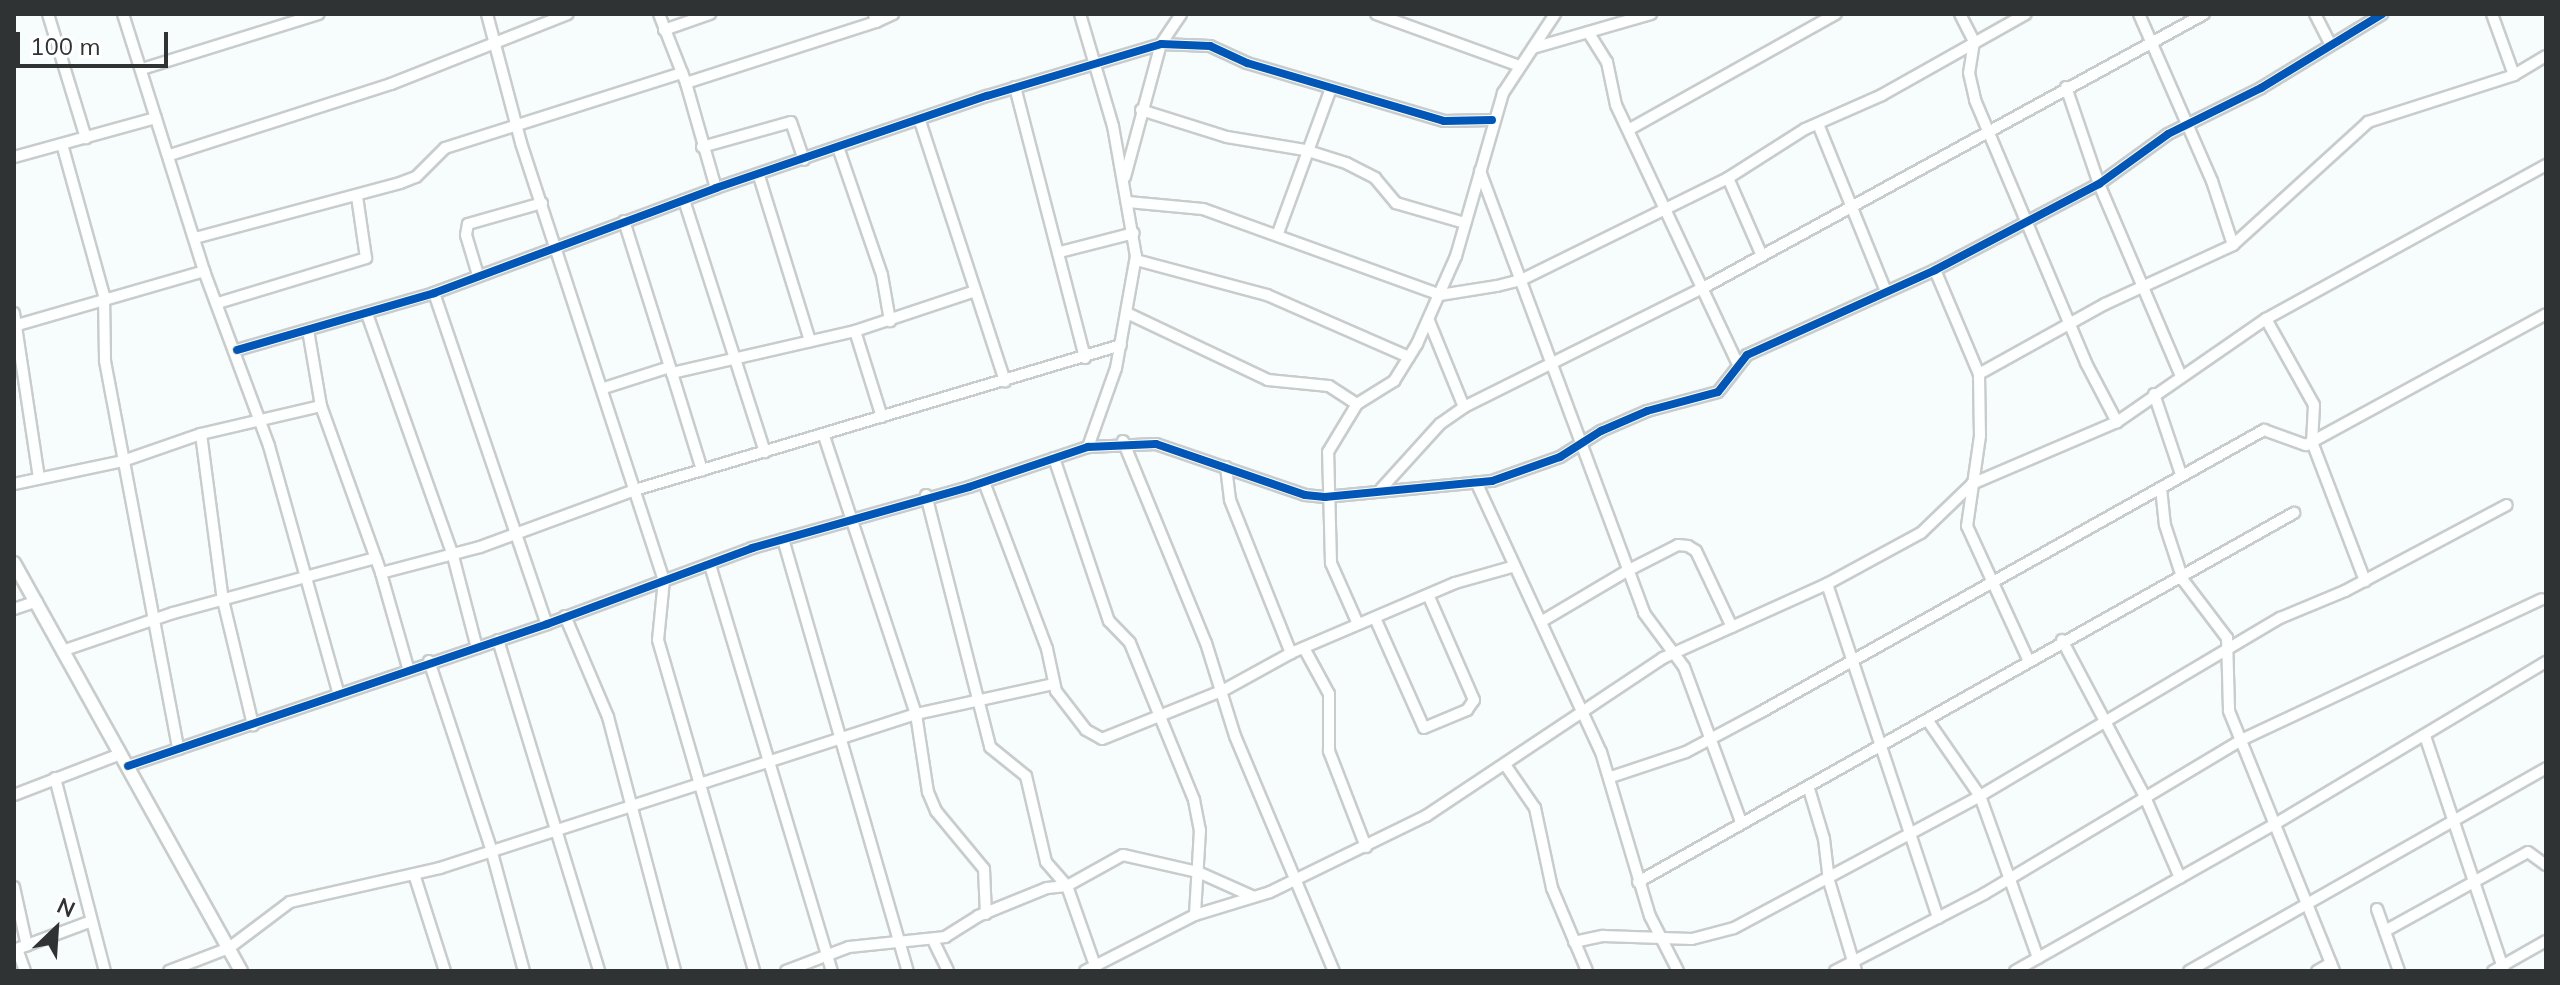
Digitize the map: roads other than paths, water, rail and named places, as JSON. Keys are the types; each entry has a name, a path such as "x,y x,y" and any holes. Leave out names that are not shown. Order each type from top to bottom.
{"street":[{"path":"48,14 86,138"},
{"path":"123,14 170,155 204,271 237,350 260,419 338,692"},
{"path":"142,69 319,14"},
{"path":"487,14 517,126 664,580 658,596 658,640 754,971"},
{"path":"170,155 391,84 493,41 568,14"},
{"path":"659,14 684,78 716,188"},
{"path":"664,30 710,14"},
{"path":"195,238 357,196 416,177 445,148 893,14"},
{"path":"1080,14 1124,179 1136,260 1129,314 1088,447"},
{"path":"1124,179 1161,44 1172,19 1181,14"},
{"path":"1376,14 1520,66"},
{"path":"1358,624 1331,563 1333,496 1328,452 1357,404 1394,381 1429,321 1465,223 1492,120 1520,66 1555,14"},
{"path":"1532,49 1590,35 1651,14"},
{"path":"1630,129 1836,14"},
{"path":"1960,14 1974,42 1971,88 2070,323 2117,422"},
{"path":"1128,202 1174,203 1278,233 1440,295 1521,280 1728,178 1818,124 1882,95 2026,14"},
{"path":"2139,14 2187,125 2233,245"},
{"path":"1381,489 1440,424 1464,407 1703,288 2204,14"},
{"path":"2315,14 2330,44"},
{"path":"128,766 253,725 408,668 547,624 783,539 926,495 984,482 1088,447 1123,441 1156,444 1305,495 1333,496 1381,489 1477,484 1581,445 1647,411 1718,392 1738,364 1885,289 1935,270 2099,184 2187,125 2261,88 2382,14"},
{"path":"2492,14 2514,75"},
{"path":"1590,35 1607,62 1616,105 1630,129 1738,364"},
{"path":"237,350 434,293 716,188 839,150 1015,87 1161,44 1210,46 1331,88 1444,121 1492,120"},
{"path":"1979,374 2070,323 2233,245 2368,122 2514,75 2546,56"},
{"path":"1015,87 1085,358"},
{"path":"2066,87 2099,184 2181,376"},
{"path":"1278,233 1305,150 1331,88"},
{"path":"1141,110 1227,137 1305,150 1366,173 1391,200 1406,208 1465,223"},
{"path":"14,157 156,118"},
{"path":"920,121 1005,381"},
{"path":"702,147 787,122 794,125 804,160"},
{"path":"1818,124 1885,289"},
{"path":"62,144 104,302 105,361 178,749"},
{"path":"839,150 869,232 890,321"},
{"path":"926,495 990,747 1026,776 1046,862 1067,886 1092,969 1195,915 1254,897 1366,847 1506,766 1674,652 1827,584 1921,533 1972,484 2117,422 2266,319 2546,165"},
{"path":"1480,171 1627,571 1652,630 1674,652 1713,736 1741,822"},
{"path":"759,176 810,341"},
{"path":"1728,178 1762,256"},
{"path":"218,303 366,258 357,196"},
{"path":"684,200 765,452"},
{"path":"478,275 466,235 468,224 542,203"},
{"path":"624,221 702,470"},
{"path":"1060,252 1134,233"},
{"path":"1136,260 1267,295 1409,357"},
{"path":"1935,270 1979,374 1980,436 1967,526 1990,583 2028,659"},
{"path":"15,326 204,271"},
{"path":"604,388 671,370 736,359 855,331 975,291"},
{"path":"434,293 547,624"},
{"path":"14,313 39,478"},
{"path":"367,314 453,556 477,648"},
{"path":"1129,314 1268,380 1329,386 1357,404"},
{"path":"1611,777 1686,752 2264,430 2306,445 2546,314"},
{"path":"2266,319 2314,405 2312,442 2365,581"},
{"path":"1429,321 1464,407"},
{"path":"308,330 321,406 381,573 408,668"},
{"path":"855,331 882,417"},
{"path":"381,573 453,556 635,490 1121,345"},
{"path":"2154,394 2181,474"},
{"path":"14,484 123,461 201,434 321,406"},
{"path":"201,434 223,600 253,725"},
{"path":"824,436 916,714 928,792 936,811 984,869 989,880 986,914"},
{"path":"1123,441 1224,690 1235,736 1334,971"},
{"path":"1054,458 1109,621 1130,643 1162,714 1194,800 1200,830 1195,915"},
{"path":"1226,467 1230,500 1291,653"},
{"path":"984,482 1043,636 1054,684 1079,722 1102,739 1224,690 1291,653 1358,624 1515,566"},
{"path":"1477,484 1544,620 1611,777 1638,882 1678,971"},
{"path":"2161,488 2165,525 2181,573 2227,638 2229,711 2332,967 2317,971"},
{"path":"1574,942 1603,936 1692,939 1734,928 1980,796 2101,721 2280,618 2365,581 2507,505"},
{"path":"1638,882 1741,822 1882,749 2028,659 2294,513"},
{"path":"783,539 908,971"},
{"path":"1544,620 1678,545 1696,551 1732,627"},
{"path":"62,651 152,620 376,558"},
{"path":"14,563 241,971"},
{"path":"710,565 824,957 832,971"},
{"path":"1827,584 1907,834 1938,918"},
{"path":"1835,971 1855,967 2241,740 2544,596 2546,611"},
{"path":"1375,618 1424,728 1443,721 1467,710 1474,700 1429,597"},
{"path":"14,609 37,601"},
{"path":"565,616 608,717 675,971"},
{"path":"498,640 599,971"},
{"path":"2062,640 2101,721 2145,797 2180,878"},
{"path":"1304,648 1329,694 1325,734 1329,751 1366,847"},
{"path":"429,661 491,849 524,971"},
{"path":"2015,971 2275,824 2546,662"},
{"path":"177,970 229,948 290,902 414,874 916,714 979,697 1054,684"},
{"path":"1928,721 1980,796 2038,958"},
{"path":"2425,736 2499,969 2546,941"},
{"path":"14,795 120,754"},
{"path":"1506,766 1535,808 1552,888 1587,971"},
{"path":"2189,971 2455,823 2546,768"},
{"path":"55,778 89,922 105,971"},
{"path":"1809,789 1828,875 1855,967"},
{"path":"2385,931 2528,852 2546,865"},
{"path":"786,971 849,947 933,940 1047,888 1067,886 1123,855 1198,872 1254,897"},
{"path":"414,874 445,971"},
{"path":"14,887 25,971"},
{"path":"2377,909 2399,971"},
{"path":"20,948 89,922"},
{"path":"933,940 948,971"}]}
